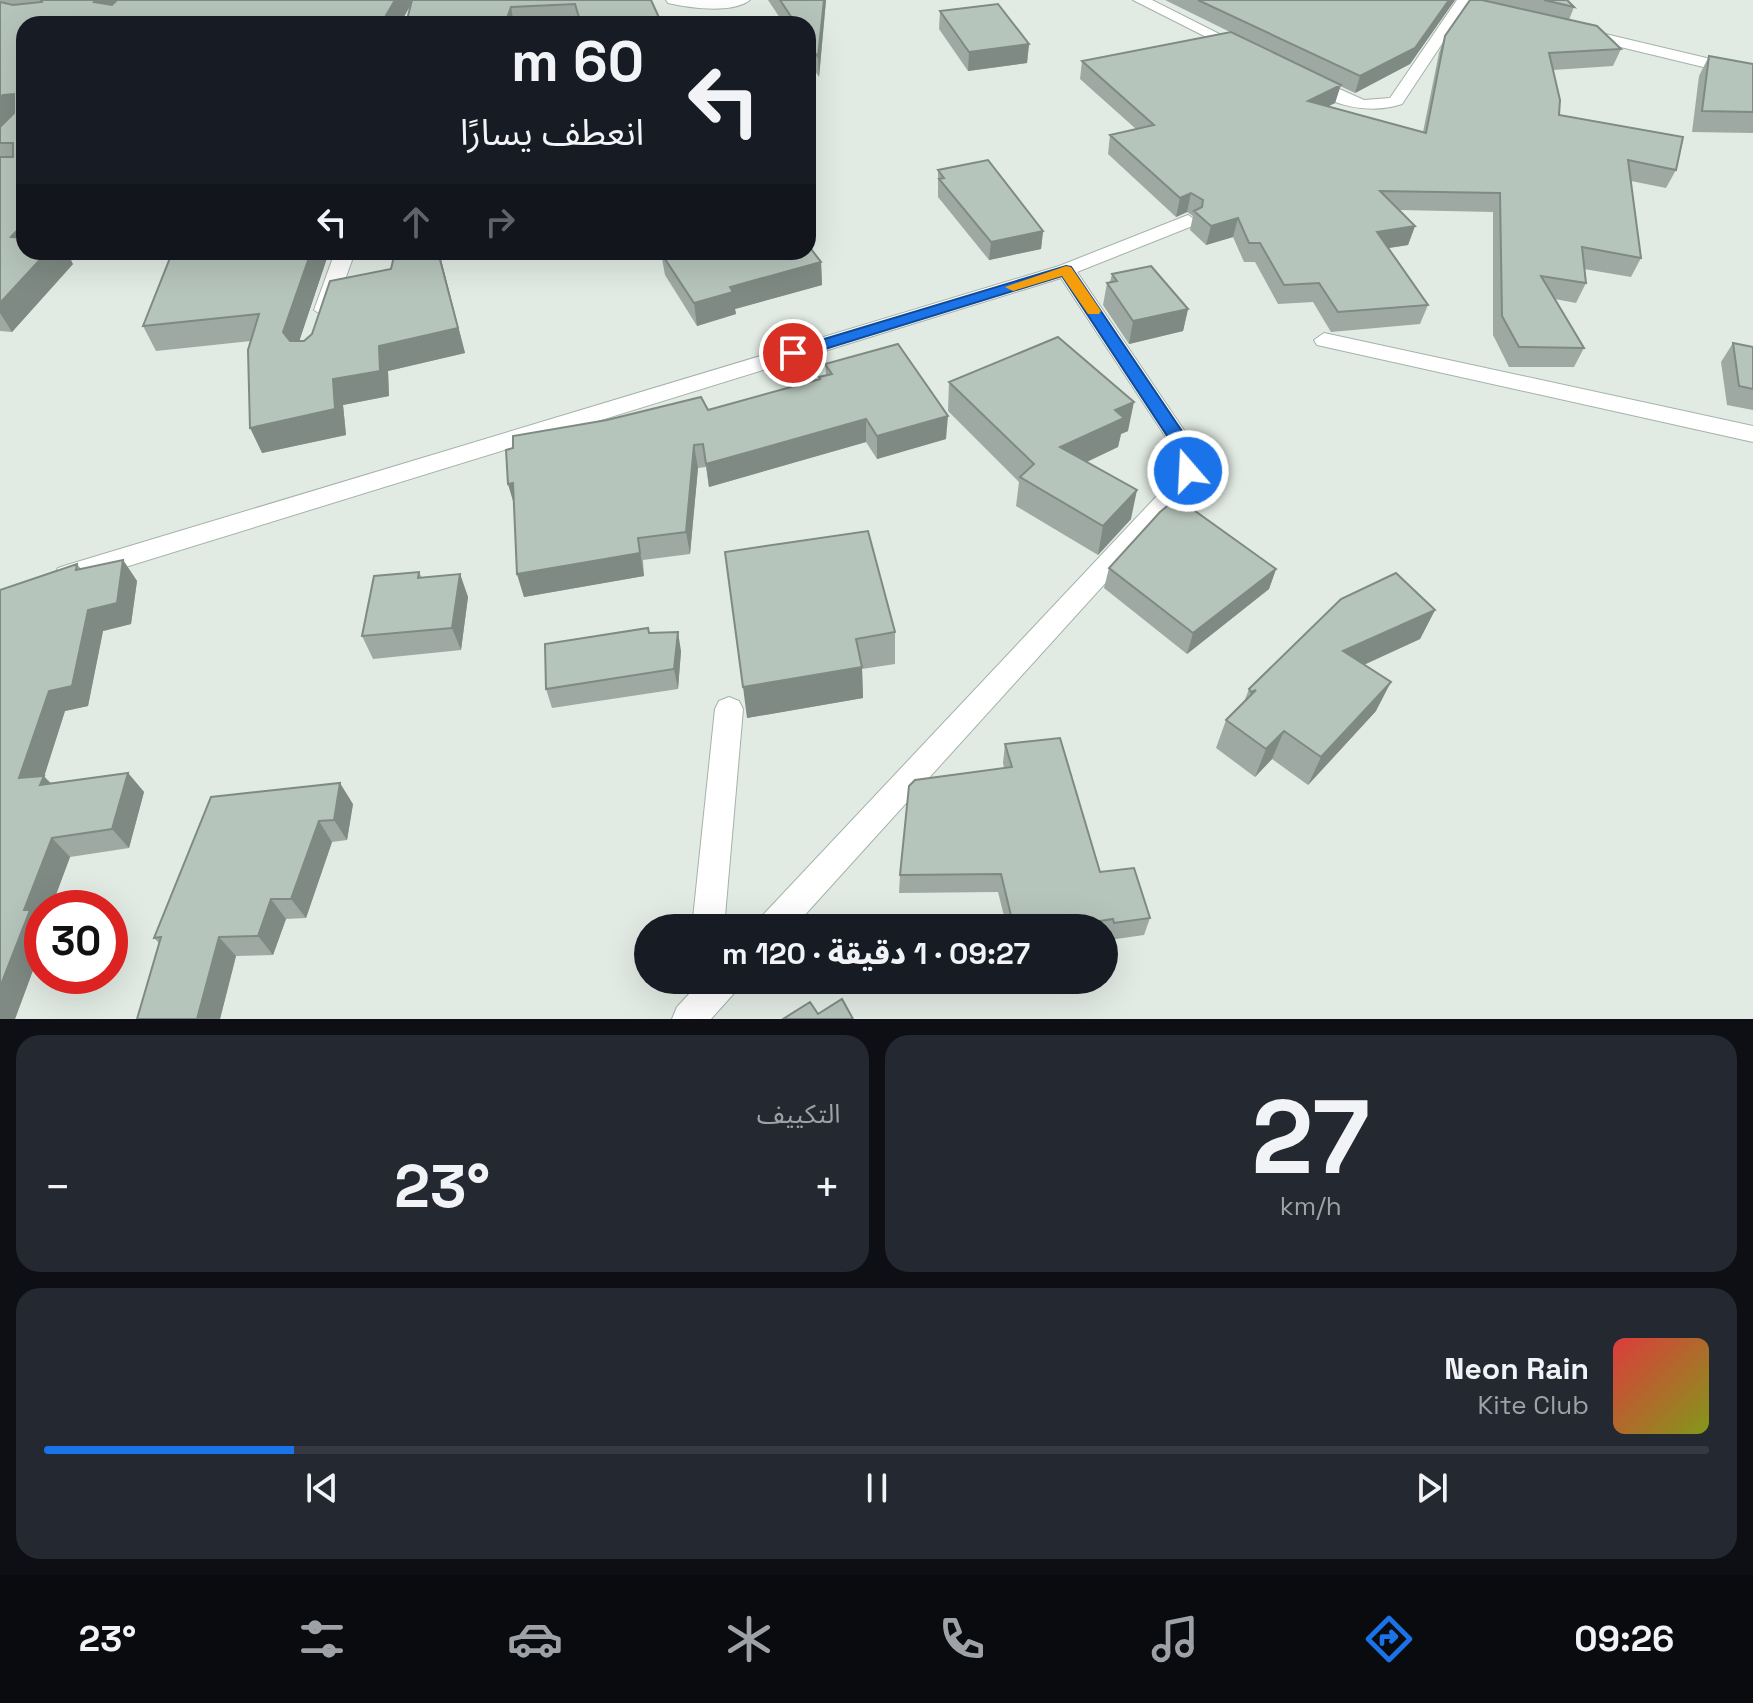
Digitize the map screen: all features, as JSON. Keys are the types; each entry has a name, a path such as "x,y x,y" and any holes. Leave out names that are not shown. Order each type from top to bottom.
{"street":[{"path":"673,0 703,5 743,0"},
{"path":"1140,0 1254,55"},
{"path":"1296,75 1353,102 1387,106 1396,101 1467,5"},
{"path":"1569,31 1753,74"},
{"path":"43,583 1066,270 1188,221"},
{"path":"317,331 342,260"},
{"path":"785,914 1178,488 1188,471 1186,451 1066,270"},
{"path":"1324,340 1753,434"},
{"path":"709,914 729,709"}],"building":[{"path":"96,0 94,2 112,5 117,0 395,0 386,16 16,16 16,232 11,237 16,237 16,260 40,260 0,303 0,157 13,157 13,143 0,143 0,127 14,113 14,94 0,98 0,2 13,5"},
{"path":"412,0 651,0 658,16 579,16 575,4 511,7 508,16 408,16"},
{"path":"780,0 824,0 818,57 816,16 791,16"},
{"path":"1198,0 1449,0 1415,48 1360,76"},
{"path":"1470,0 1482,0 1597,26 1621,49 1549,53 1560,100 1559,115 1683,137 1676,170 1628,160 1641,258 1582,247 1586,283 1541,276 1584,348 1519,347 1502,316 1500,193 1380,191 1415,226 1377,232 1428,305 1338,312 1319,283 1284,285 1260,243 1249,243 1238,218 1211,226 1194,211 1202,207 1203,200 1191,193 1180,198 1110,135 1154,125 1082,61 1231,32 1341,85 1308,101 1426,133 1445,36"},
{"path":"1544,0 1567,0 1574,7"},
{"path":"998,4 1029,44 969,52 940,11"},
{"path":"1709,56 1753,64 1753,112 1702,111"},
{"path":"988,160 1043,231 991,242 939,179 944,178 938,170"},
{"path":"816,255 821,262 730,287 733,292 694,303 666,260 816,260"},
{"path":"169,260 308,260 283,332 290,341 304,341 312,334 330,281 391,269 393,260 440,260 458,328 379,346 380,371 333,379 335,409 250,428 248,350 259,314 143,326"},
{"path":"1151,266 1188,309 1133,321 1107,283 1117,281 1112,274"},
{"path":"1058,337 1134,402 1115,410 1124,418 1060,447 1137,490 1103,526 1020,477 1034,464 949,382"},
{"path":"1733,343 1753,347 1753,389 1739,386"},
{"path":"898,344 948,416 877,436 866,419 706,464 703,444 694,445 686,532 638,538 640,553 517,574 513,483 508,484 506,450 513,448 513,436 607,420 701,397 708,410 820,379 832,374 825,364"},
{"path":"1177,498 1276,569 1193,633 1109,568 1160,512"},
{"path":"868,531 895,632 856,639 862,667 743,687 725,552"},
{"path":"123,560 117,603 88,610 72,686 49,691 19,778 44,776 40,785 128,773 112,829 52,838 32,890 24,890 24,925 0,987 0,590 77,564 76,570"},
{"path":"419,572 418,578 460,574 452,628 362,636 374,576"},
{"path":"1396,573 1435,610 1343,651 1391,682 1321,757 1284,731 1266,749 1226,720 1256,690 1251,692 1249,689 1341,599"},
{"path":"648,628 649,633 678,632 674,669 546,689 545,644"},
{"path":"1060,738 1100,872 1134,868 1150,918 1118,922 1118,914 1011,914 1001,874 900,875 909,786 915,780 1012,767 1005,744"},
{"path":"340,783 334,820 319,821 291,899 271,899 258,936 219,937 197,1019 137,1019 161,937 154,938 211,797"},
{"path":"842,999 853,1019 783,1019 810,1002 818,1014"}],"slow traffic":[{"path":"1013,287 1066,270 1093,311"}],"route":[{"path":"793,353 1066,270 1186,451 1188,471"}]}
